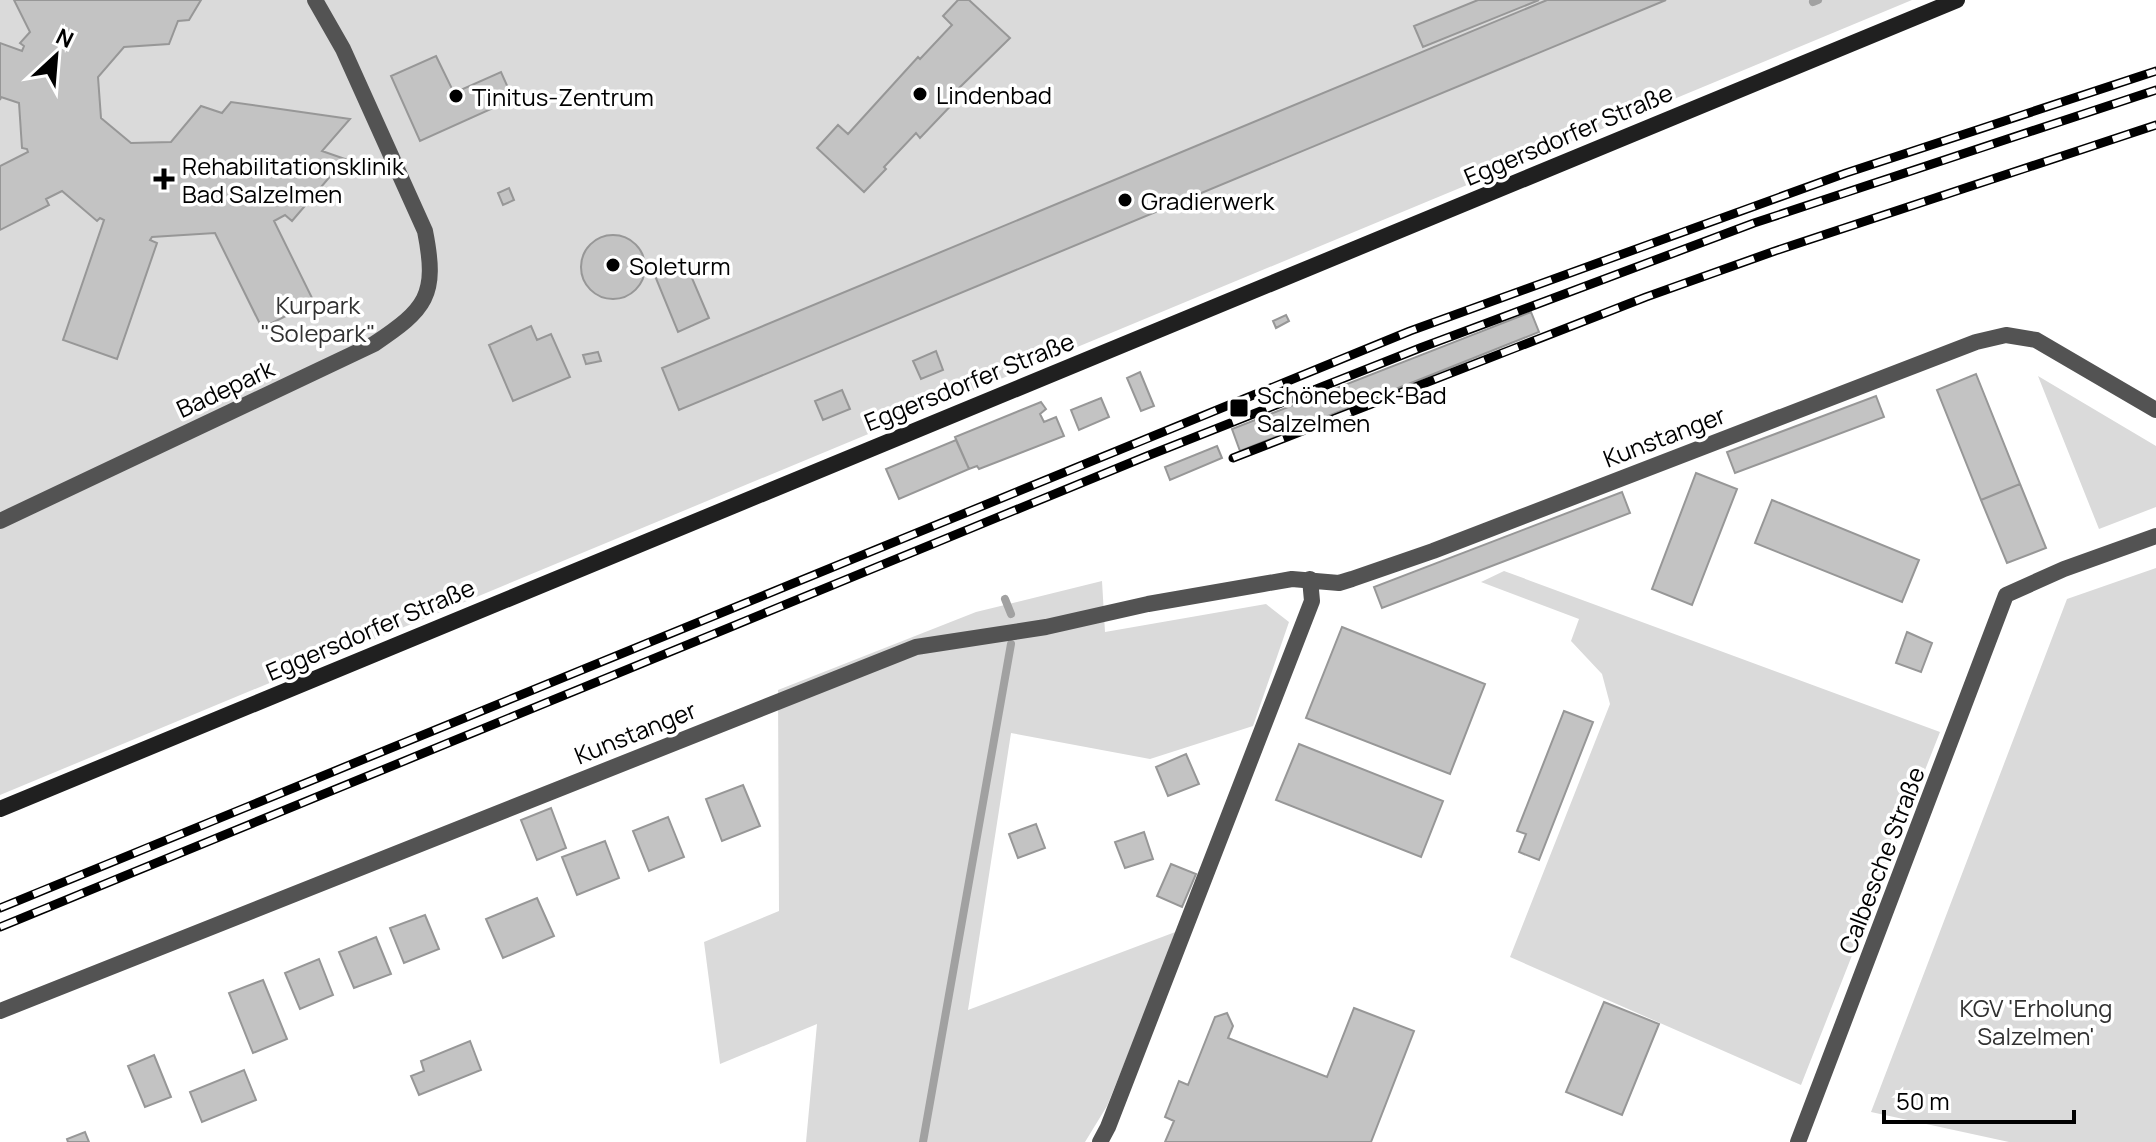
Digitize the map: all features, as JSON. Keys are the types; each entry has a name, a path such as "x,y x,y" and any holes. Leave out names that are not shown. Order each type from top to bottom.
{"street":[{"name":"Badepark","path":"0,521 374,344 410,319 422,302 430,282 431,261 425,231 343,49 315,0"},
{"name":"Eggersdorfer Straße","path":"0,809 1957,0"},
{"name":"Kunstanger","path":"0,1011 916,647 1046,627 1148,604 1263,584 1310,579 1339,583 1433,551 1976,342 2006,335 2036,340 2156,410"},
{"name":"Calbesche Straße","path":"1798,1142 2006,595 2064,569 2156,536"},
{"path":"1100,1142 1312,601 1310,579"}],"green space":[{"name":"Kurpark \"Solepark\"","path":"0,0 1912,0 0,795"},
{"path":"2038,376 2156,446 2156,507 2099,529"},
{"name":"KGV 'Erholung Salzelmen'","path":"2156,568 2156,1142 2009,1142 1871,1112 2067,599"},
{"path":"1504,571 1940,732 1801,1085 1510,957 1610,704 1602,674 1571,641 1579,619 1481,582"},
{"path":"1102,581 1105,632 1266,604 1289,622 1253,726 1150,759 1011,733 968,1010 1178,931 1107,1106 1085,1142 806,1142 817,1024 720,1064 704,942 779,911 778,690 976,612"}],"building":[{"name":"Rehabilitationsklinik Bad Salzelmen","path":"14,0 201,0 189,20 178,21 169,44 124,47 98,77 101,118 131,143 171,142 201,106 222,113 231,102 350,119 322,151 345,159 292,221 285,215 274,221 314,302 262,328 215,233 152,237 150,240 157,243 117,359 63,340 104,220 100,218 97,221 62,191 46,199 49,205 0,230 0,166 28,152 22,148 19,103 1,97 0,100 0,43 22,51 24,46 20,43 30,32"},
{"name":"Lindenbad","path":"958,0 969,0 1010,38 955,92 960,96 920,138 916,133 864,192 817,148 838,125 848,134 918,57 920,59 952,25 943,16"},
{"path":"1478,0 1539,0 1423,47 1414,26"},
{"name":"Gradierwerk","path":"1547,0 1666,0 679,410 662,368"},
{"name":"Tinitus-Zentrum","path":"436,56 454,93 501,72 513,99 420,141 391,76"},
{"path":"509,188 514,200 503,205 498,193"},
{"name":"Soleturm","path":"607,235 619,235 636,244 643,255 643,279 636,290 619,299 607,299 595,294 586,285 581,273 581,261 586,249 595,240"},
{"path":"683,257 709,318 678,332 653,271"},
{"path":"1531,312 1539,332 1240,451 1232,429"},
{"path":"1286,315 1289,321 1276,328 1273,321"},
{"path":"531,326 537,340 551,334 570,377 513,401 489,345"},
{"path":"936,351 943,370 921,379 913,361"},
{"path":"598,352 601,361 586,364 583,355"},
{"path":"1140,372 1154,406 1141,411 1127,378"},
{"path":"1976,374 2020,484 1981,500 1937,390"},
{"path":"842,390 850,409 823,420 815,401"},
{"path":"1876,396 1884,417 1735,473 1727,452"},
{"path":"1101,398 1109,417 1079,430 1071,410"},
{"path":"1041,402 1046,409 1040,414 1044,422 1056,417 1064,436 979,469 977,466 969,469 955,437"},
{"path":"956,440 969,469 899,499 886,469"},
{"path":"1217,446 1222,458 1170,480 1165,467"},
{"path":"1696,473 1737,489 1692,605 1652,589"},
{"path":"2020,484 2046,548 2007,563 1981,500"},
{"path":"1622,492 1630,513 1382,608 1374,587"},
{"path":"1772,500 1919,560 1902,602 1755,543"},
{"path":"1342,627 1485,684 1450,774 1306,718"},
{"path":"1907,632 1932,643 1921,672 1896,663"},
{"path":"1564,711 1593,722 1539,860 1519,852 1526,834 1517,831"},
{"path":"1299,744 1443,801 1421,857 1276,800"},
{"path":"1186,754 1199,784 1168,796 1156,767"},
{"path":"743,785 760,826 722,841 706,799"},
{"path":"551,808 566,848 537,860 521,820"},
{"path":"668,817 684,857 649,871 633,831"},
{"path":"1036,824 1045,848 1018,858 1009,834"},
{"path":"1144,832 1153,859 1125,868 1115,842"},
{"path":"605,841 619,878 577,895 562,857"},
{"path":"1171,864 1196,874 1182,907 1157,896"},
{"path":"537,898 554,936 503,958 486,919"},
{"path":"425,915 439,949 404,963 390,928"},
{"path":"376,937 391,974 354,988 339,952"},
{"path":"319,959 333,995 300,1009 285,973"},
{"path":"263,980 287,1039 253,1053 229,993"},
{"path":"1604,1002 1659,1024 1622,1115 1566,1092"},
{"path":"1354,1008 1414,1031 1371,1142 1165,1142 1174,1121 1165,1117 1179,1081 1188,1085 1215,1017 1227,1013 1233,1026 1228,1038 1327,1077"},
{"path":"470,1041 481,1070 419,1095 411,1076 424,1071 421,1061"},
{"path":"154,1055 171,1097 145,1107 128,1066"},
{"path":"244,1070 256,1100 202,1122 190,1092"},
{"path":"85,1132 89,1142 68,1142 67,1139"}],"waterway":[{"path":"1813,2 1818,0"},
{"path":"1005,599 1011,614"},
{"path":"923,1142 1011,644"}],"railway":[{"path":"0,908 1410,331 1846,173 2156,71"},
{"path":"0,927 1147,456 1420,348 1754,223 2156,90"},
{"path":"1233,458 1646,297 2156,125"}],"place":[{"name":"Lindenbad","path":"920,94"},
{"name":"Tinitus-Zentrum","path":"456,96"},
{"name":"Rehabilitationsklinik Bad Salzelmen","path":"164,179"},
{"name":"Gradierwerk","path":"1125,200"},
{"name":"Soleturm","path":"613,265"},
{"name":"Schönebeck-Bad Salzelmen","path":"1239,408"}]}
